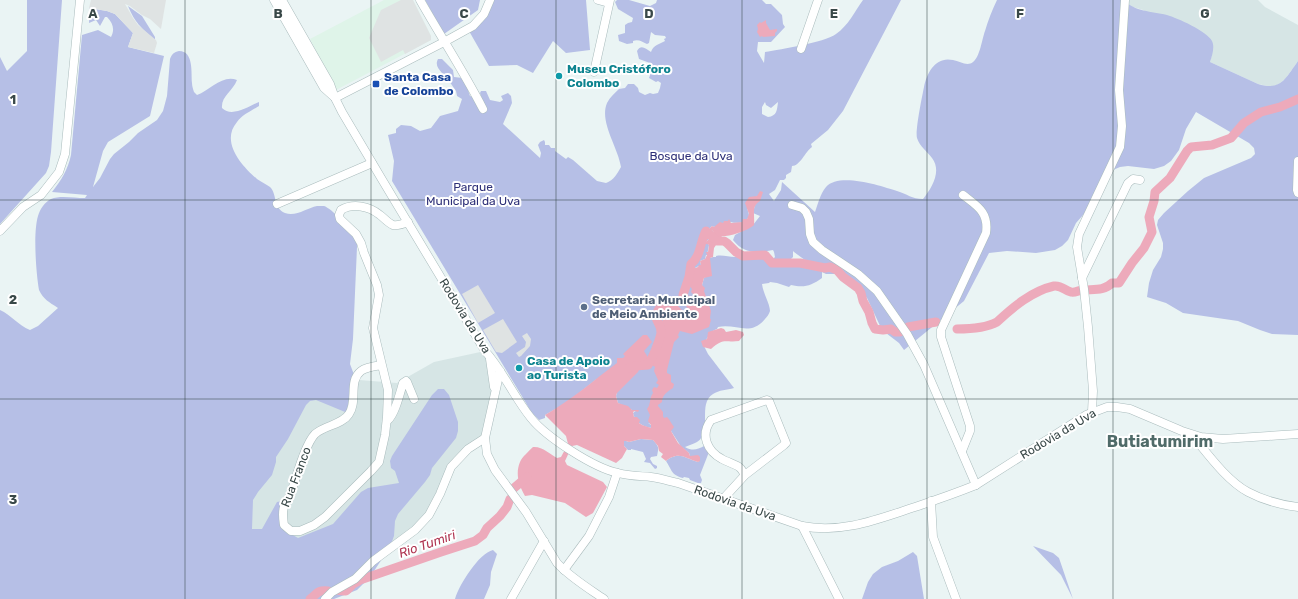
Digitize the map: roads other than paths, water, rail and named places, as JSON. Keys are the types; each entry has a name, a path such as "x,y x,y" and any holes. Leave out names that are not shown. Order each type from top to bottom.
{"street":[{"path":"0,231 23,207 41,195 59,172 65,154 80,0"},
{"name":"Rodovia da Uva","path":"274,0 324,88 335,98"},
{"name":"Rodovia da Uva","path":"282,0 330,84 335,98 372,164 485,351 500,371 516,398 532,420 562,445 602,467 617,473 678,483 802,526 839,528 874,521 976,485 1092,412 1107,407 1121,407 1139,412 1192,435 1211,438 1223,439 1298,434"},
{"path":"420,0 473,89 483,109"},
{"path":"335,98 463,32 478,22 484,14 490,0"},
{"path":"594,72 610,1 598,0"},
{"path":"801,49 818,0"},
{"path":"1092,412 1093,391 1088,327 1077,247 1079,234 1120,147 1122,126 1119,90 1125,0"},
{"path":"1298,161 1298,193"},
{"path":"277,204 372,164"},
{"path":"1082,279 1128,182 1133,179 1140,180"},
{"path":"962,451 970,431 970,426 941,337 941,330 986,233 987,226 986,218 982,211 963,194"},
{"path":"792,205 802,208 806,212 809,219 810,234 814,242 822,250 858,274 877,291 907,334 924,365 976,485"},
{"name":"Rua Franco","path":"382,365 361,371 355,378 354,400 349,414 342,421 325,427 316,433 312,438 298,470 290,495 284,506 282,515 284,525 291,531 300,531 314,525 326,517 379,462 386,420 388,390 382,365 373,328 379,295 377,285 356,234 340,219 341,210 348,206 355,206 372,210 380,214 392,224 398,225 408,222"},
{"path":"490,356 493,372 494,396"},
{"path":"500,371 485,438 487,454 495,470 526,512 558,563 564,570 599,598"},
{"path":"386,420 390,419 403,383 406,381 414,399"},
{"path":"722,499 745,475 786,443 769,401 767,400 711,420 706,426 705,433 707,443 713,454 740,467 745,475"},
{"path":"1192,435 1216,464 1244,489 1254,495 1298,507"},
{"path":"325,599 332,592 355,579 373,562 415,530 429,515 440,494 450,468 468,449 485,438"},
{"path":"564,570 589,536 609,497 617,473"},
{"path":"931,501 932,537 956,599"},
{"path":"802,526 839,599"},
{"path":"511,599 544,541"}],"waterway":[{"name":"Rio Tumiri","path":"957,329 978,328 993,324 1016,305 1046,288 1059,286 1072,292 1102,288 1109,286 1112,283 1119,283 1144,248 1152,232 1149,217 1155,192 1170,178 1187,151 1191,147 1212,145 1231,138 1244,123 1261,112 1280,107 1298,99"},
{"name":"Rio Tumiri","path":"692,317 694,314 693,308 683,295 689,277 691,264 699,253 706,231 717,241 724,241 743,256 765,255 772,263 800,263 825,268 830,267 837,270 843,277 858,288 875,329 891,329 895,332 900,332 908,327 936,322"},
{"name":"Rio Tumiri","path":"629,368 648,365 652,358 658,345 661,333 660,326 656,319 659,309 665,309 673,314"},
{"name":"Rio Tumiri","path":"514,488 527,477"},
{"name":"Rio Tumiri","path":"337,590 346,591 360,580 475,541 483,535 487,528 500,516 507,507 510,499"},
{"name":"Rio Tumiri","path":"310,599 320,592 328,591"}],"place":[{"name":"Museu Cristóforo Colombo","path":"559,76"},
{"name":"Santa Casa de Colombo","path":"376,84"},
{"name":"Secretaria Municipal de Meio Ambiente","path":"584,307"},
{"name":"Casa de Apoio ao Turista","path":"519,368"}],"district":[{"name":"Butiatumirim","path":"1160,441"}],"park label":[{"name":"Bosque da Uva","path":"691,156"},
{"name":"Parque Municipal da Uva","path":"473,194"}]}
